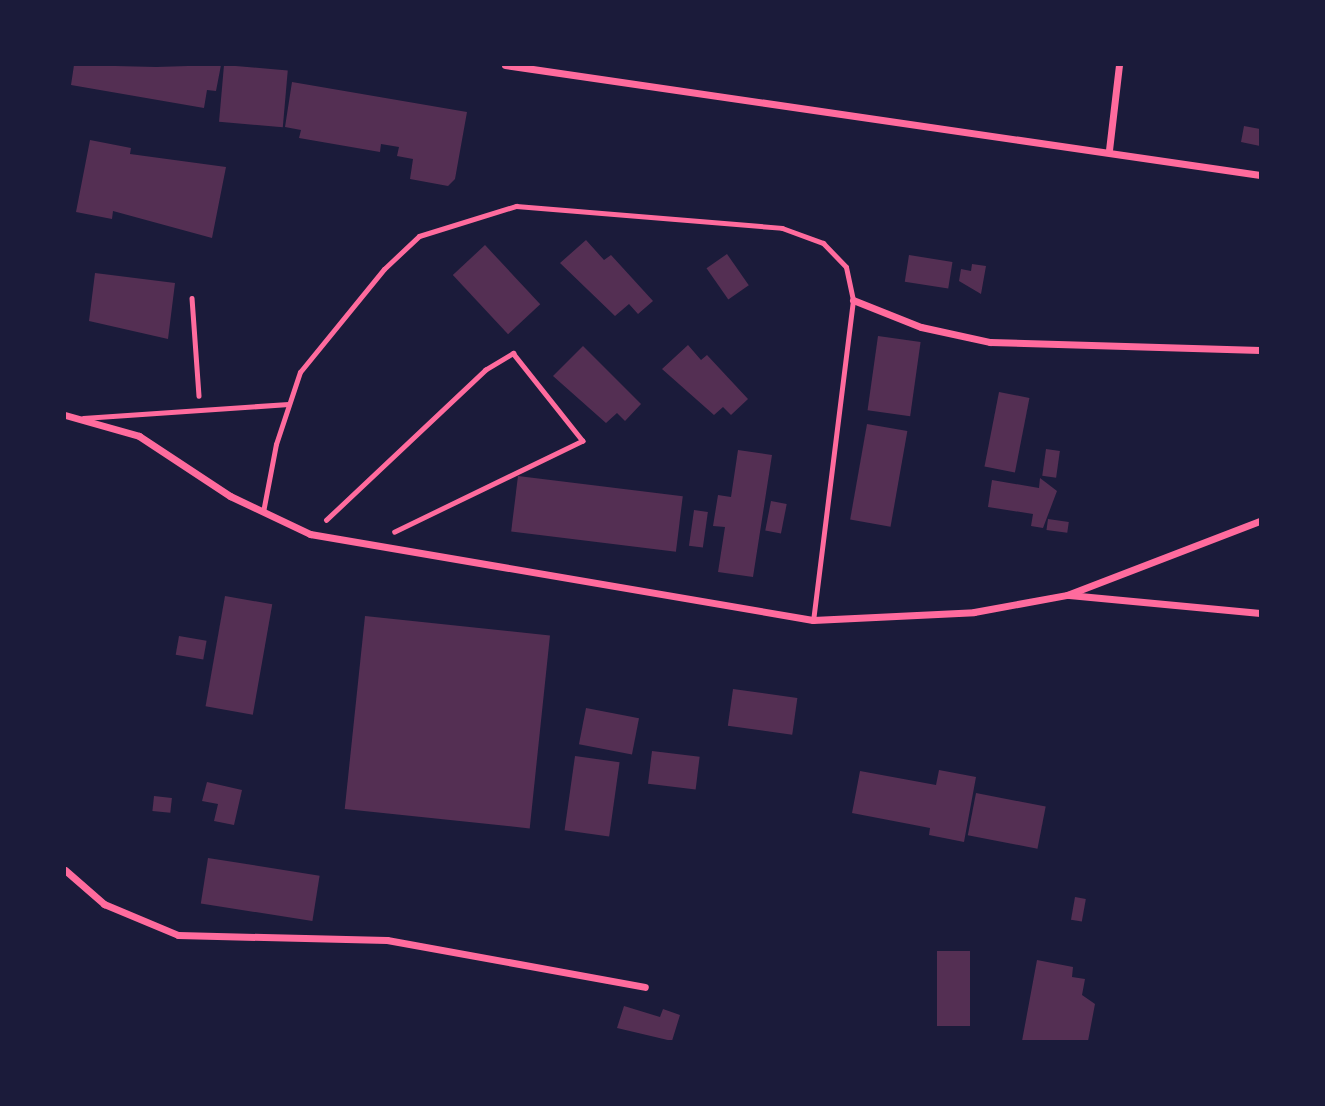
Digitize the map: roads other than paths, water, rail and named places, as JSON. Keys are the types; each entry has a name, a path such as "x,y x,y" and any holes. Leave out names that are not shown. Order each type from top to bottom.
{"street":[{"path":"505,65 1109,150 1260,174"},
{"path":"1109,150 1119,65"},
{"path":"853,300 921,327 990,342 1260,350"},
{"path":"65,415 139,436 263,514 310,534 813,620 974,612 1067,595 1260,521"},
{"path":"1067,595 1260,613"},
{"path":"65,870 104,904 178,935 387,940 645,986"}],"lane":[{"path":"263,514 289,404 300,372 383,269 419,236 516,206 782,228 823,243 846,267 853,300 813,620"},
{"path":"83,418 289,404"}]}
